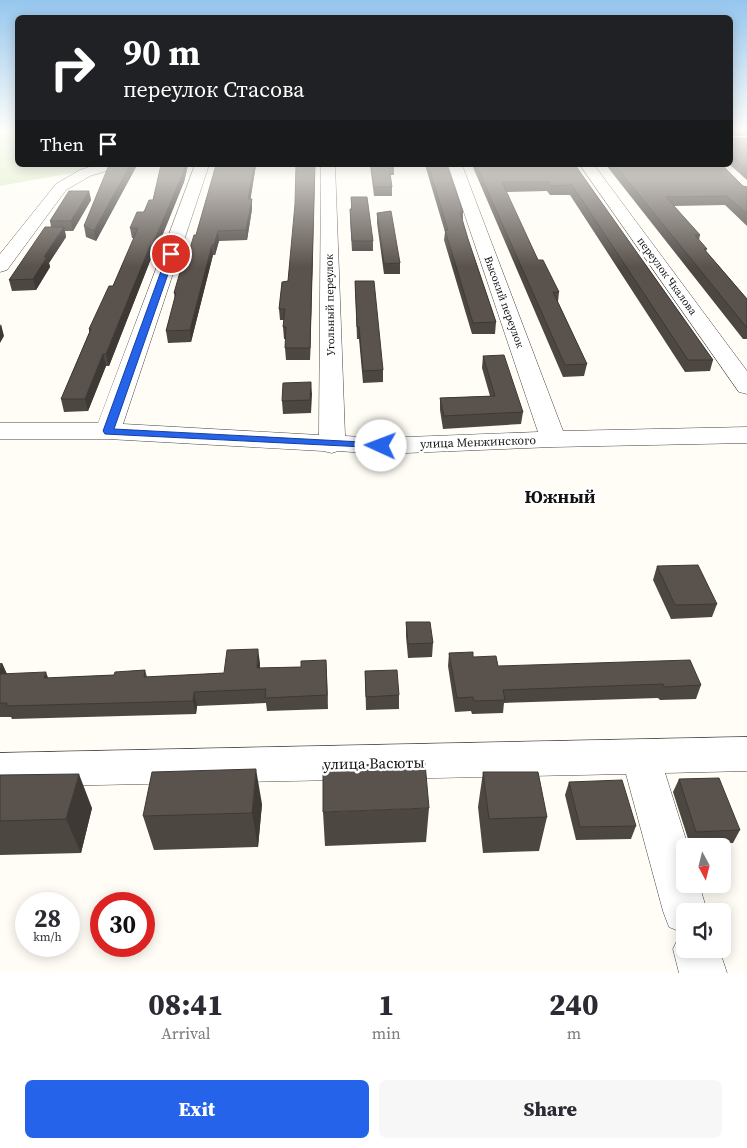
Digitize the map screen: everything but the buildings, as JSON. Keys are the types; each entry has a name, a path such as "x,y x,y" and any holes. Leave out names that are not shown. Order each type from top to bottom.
{"street":[{"path":"0,266 61,187 81,175"},
{"path":"108,431 198,175"},
{"name":"Угольный переулок","path":"328,175 332,444"},
{"name":"Высокий переулок","path":"459,175 553,439"},
{"name":"переулок Чкалова","path":"595,175 747,387"},
{"name":"улица Менжинского","path":"0,431 108,431 381,446 553,439 747,435"},
{"name":"улица Васюты","path":"0,770 747,754"},
{"path":"641,757 683,903"},
{"path":"699,958 703,973"}],"green space":[{"path":"0,175 59,175 0,186"}],"district":[{"name":"Южный","path":"560,496"}],"route":[{"path":"171,254 108,431 314,444 381,446"}]}
